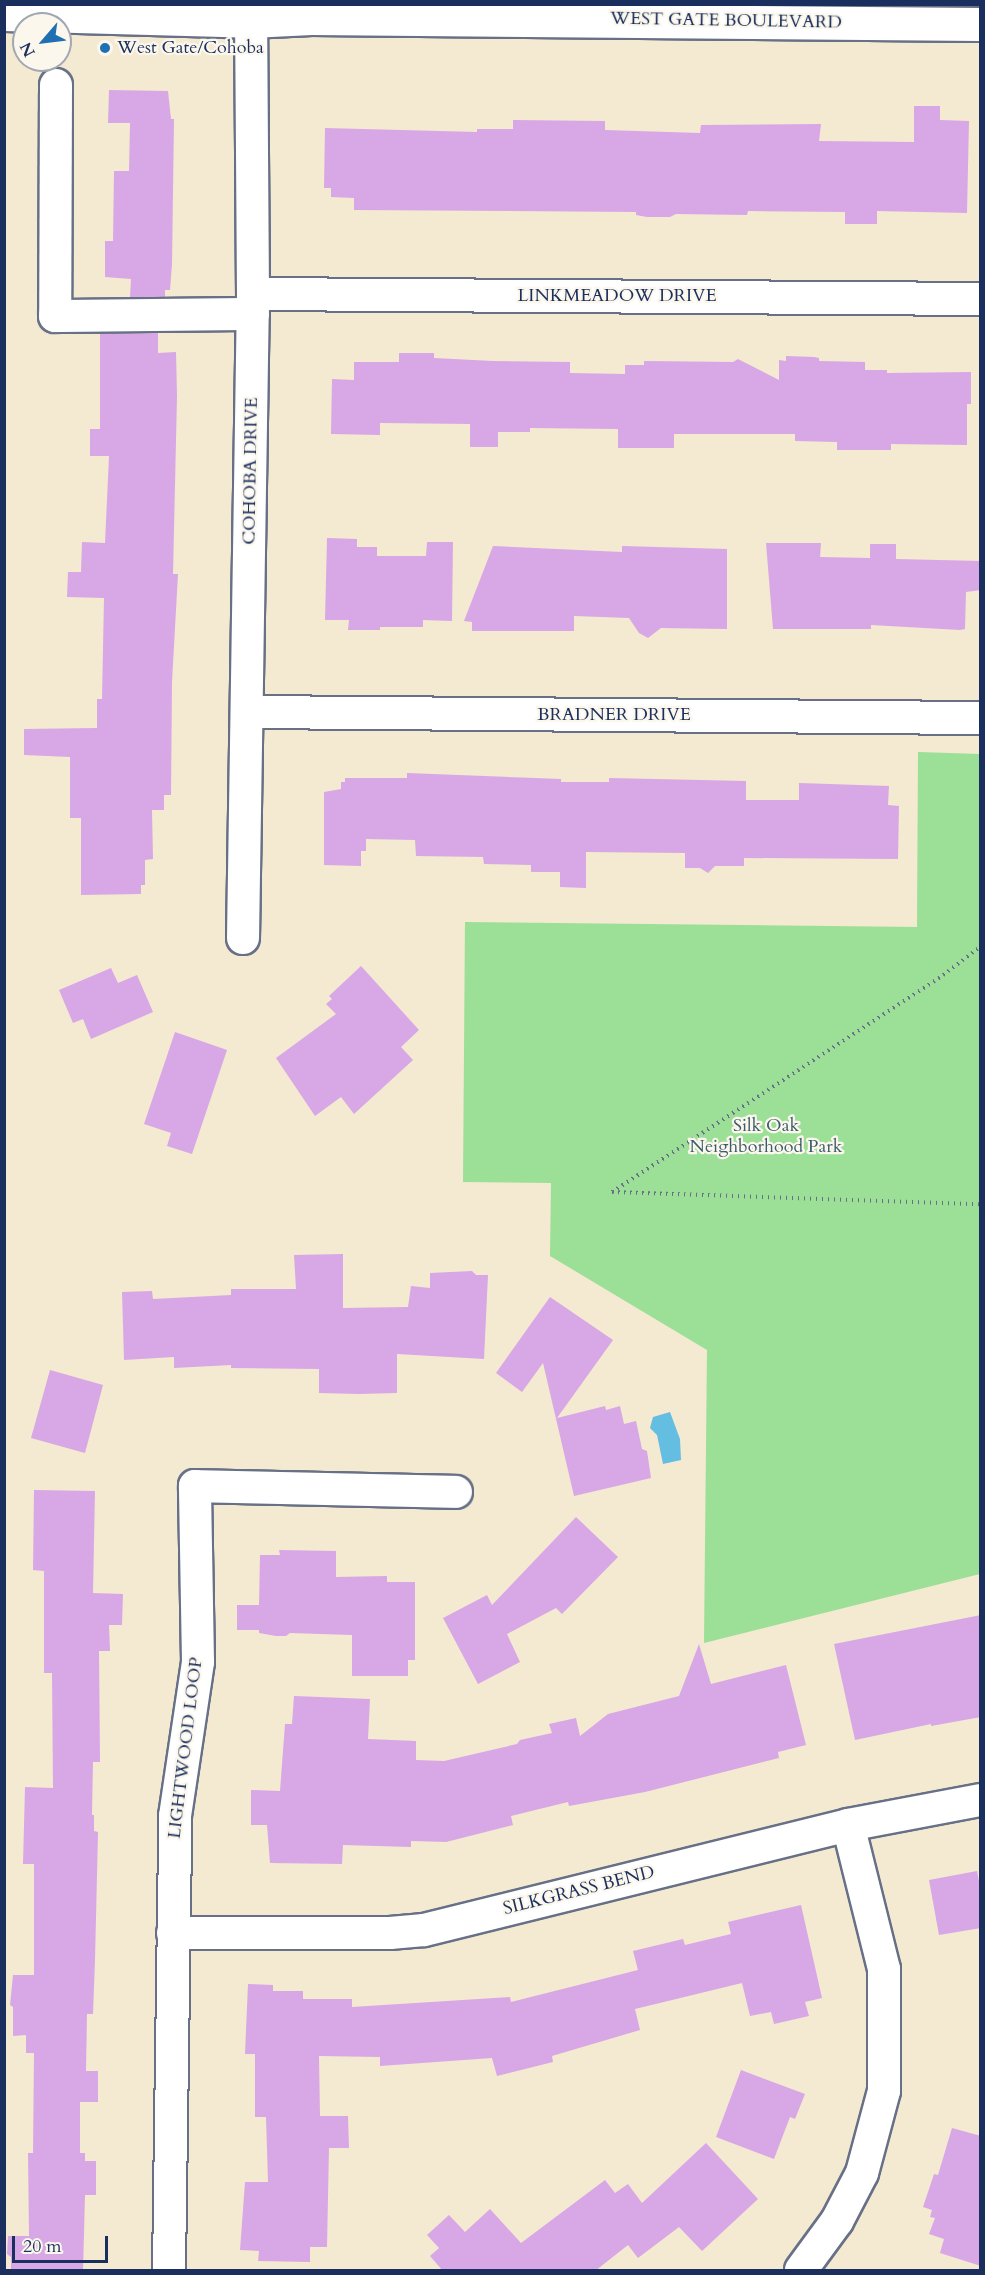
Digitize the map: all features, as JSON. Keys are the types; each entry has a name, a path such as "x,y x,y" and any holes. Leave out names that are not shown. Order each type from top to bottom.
{"main road":[{"name":"WEST GATE BOULEVARD","path":"4,14 251,13 311,18 981,24"}],"street":[{"name":"COHOBA DRIVE","path":"243,938 253,304 251,13"},
{"name":"LINKMEADOW DRIVE","path":"56,85 55,316 253,304 981,299"},
{"name":"BRADNER DRIVE","path":"248,712 981,718"},
{"name":"LIGHTWOOD LOOP","path":"169,2271 175,1816 198,1662 195,1486 456,1492"},
{"name":"SILKGRASS BEND","path":"173,1933 390,1933 424,1930 848,1825 981,1800"},
{"path":"801,2271 837,2221 862,2173 884,2091 884,1969 848,1825"}],"path":[{"path":"981,947 943,975 612,1192 981,1204"}],"green space":[{"name":"Silk Oak Neighborhood Park","path":"918,752 980,754 980,1574 704,1643 707,1350 550,1256 551,1183 463,1182 465,922 917,927"}],"water":[{"path":"670,1412 680,1439 681,1460 663,1464 657,1435 650,1428 653,1417"}],"building":[{"path":"109,90 168,91 171,119 174,119 172,264 170,290 165,290 165,297 130,297 131,279 105,277 105,241 113,241 114,171 129,171 130,123 108,123"},
{"path":"914,106 940,106 940,120 969,121 967,213 877,211 877,224 845,224 845,212 748,211 747,215 676,214 670,217 647,217 636,215 636,212 354,210 354,198 331,197 331,188 324,188 325,128 477,132 477,129 513,129 513,120 605,121 605,130 700,133 701,125 821,124 819,141 914,142"},
{"path":"158,333 158,353 176,352 173,574 178,574 172,682 171,795 164,795 164,810 152,810 153,859 145,860 145,885 141,885 141,894 81,895 81,818 70,818 70,757 24,755 24,729 97,728 97,699 102,699 104,598 67,597 68,572 81,572 82,542 105,543 109,456 90,456 90,429 100,429 100,334"},
{"path":"399,353 434,353 434,358 570,362 570,373 625,374 625,365 644,365 644,361 733,362 738,359 779,380 779,360 786,361 786,356 814,357 819,358 819,361 865,362 865,370 887,370 887,373 971,372 971,404 967,404 967,445 891,444 891,450 837,450 837,442 795,441 795,434 674,434 674,448 618,448 618,429 530,428 530,432 498,432 498,447 470,447 470,424 380,423 380,435 331,434 332,379 354,380 354,362 399,362"},
{"path":"327,538 357,539 357,547 377,547 377,556 426,556 427,542 453,542 452,621 423,620 423,627 348,630 349,620 325,620"},
{"path":"766,543 821,543 820,557 870,558 870,544 896,544 896,559 981,561 981,590 966,592 965,629 960,630 871,625 871,629 773,629"},
{"path":"493,546 622,552 622,546 727,549 727,629 661,628 648,638 639,633 629,618 574,616 574,631 472,631 472,622 464,621"},
{"path":"407,773 561,779 561,782 609,782 609,778 746,781 746,800 799,800 799,783 889,786 888,805 899,806 898,859 744,858 744,866 715,866 708,873 700,868 685,868 685,853 586,852 586,888 560,887 560,872 531,872 531,865 484,864 483,857 416,856 415,840 366,839 366,851 361,851 361,866 324,865 324,792 341,789 341,782 345,782 345,778 407,778"},
{"path":"361,966 419,1030 401,1047 413,1060 354,1114 341,1097 315,1116 276,1058 336,1014 326,1004 332,999 329,996"},
{"path":"111,968 118,983 137,975 153,1012 91,1039 83,1019 73,1023 59,990"},
{"path":"175,1032 227,1050 192,1154 167,1146 171,1133 144,1124"},
{"path":"343,1254 343,1308 408,1307 411,1286 430,1288 430,1273 472,1271 476,1275 488,1275 484,1359 397,1354 397,1393 359,1394 319,1393 319,1369 231,1368 231,1365 174,1368 174,1357 124,1360 122,1292 152,1291 153,1299 231,1295 231,1289 296,1289 294,1255"},
{"path":"550,1297 613,1340 557,1418 605,1406 606,1410 620,1406 624,1424 636,1421 642,1449 647,1451 651,1478 574,1496 543,1363 522,1392 496,1373"},
{"path":"50,1370 103,1385 85,1453 31,1438"},
{"path":"34,1490 95,1491 93,1593 123,1594 122,1625 109,1625 110,1651 99,1651 100,1762 93,1762 92,1815 94,1815 94,1831 98,1832 95,1960 93,2014 87,2014 86,2071 98,2071 98,2102 80,2102 80,2153 85,2153 85,2161 96,2161 96,2195 85,2195 83,2271 11,2271 11,2257 7,2254 8,2236 29,2236 28,2153 33,2153 34,2053 26,2053 26,2035 13,2036 13,2007 10,2005 13,1975 34,1975 34,1864 23,1864 25,1787 53,1788 52,1673 44,1673 44,1571 33,1570"},
{"path":"576,1517 618,1557 562,1614 556,1608 507,1634 520,1662 478,1684 443,1618 487,1595 492,1605"},
{"path":"279,1550 336,1551 336,1577 387,1576 387,1582 415,1582 415,1660 408,1660 408,1676 352,1676 352,1635 290,1633 286,1636 276,1636 259,1633 259,1630 237,1630 237,1605 259,1605 260,1555 280,1555"},
{"path":"981,1615 981,1717 931,1726 931,1724 855,1740 834,1644"},
{"path":"699,1644 711,1684 786,1665 806,1745 778,1752 779,1758 645,1792 569,1806 568,1802 511,1816 513,1825 446,1842 411,1841 411,1847 343,1845 342,1864 270,1863 267,1825 251,1825 251,1790 280,1791 285,1724 292,1724 294,1696 370,1699 368,1739 416,1741 416,1760 444,1761 517,1744 520,1740 552,1733 549,1724 576,1718 580,1736 608,1714 679,1696"},
{"path":"977,1871 981,1892 981,1928 939,1935 929,1880"},
{"path":"801,1905 822,1998 805,2002 809,2016 774,2024 771,2012 750,2016 742,1983 635,2009 640,2030 552,2056 553,2062 497,2076 492,2058 380,2066 380,2057 319,2056 320,2116 348,2116 349,2148 329,2148 327,2247 310,2247 310,2262 258,2261 259,2251 240,2250 245,2182 268,2182 266,2117 255,2117 255,2054 245,2054 248,1984 273,1985 273,1991 303,1991 303,1999 352,1999 352,2007 510,1997 511,2002 638,1970 633,1951 683,1939 685,1945 731,1934 728,1922"},
{"path":"741,2070 805,2094 795,2119 790,2117 774,2159 716,2137"},
{"path":"952,2128 981,2136 981,2266 940,2253 944,2239 929,2234 935,2218 930,2217 932,2210 923,2207 934,2174 938,2175"},
{"path":"706,2143 758,2199 702,2251 679,2227 638,2258 628,2245 595,2271 443,2271 430,2256 439,2248 427,2235 449,2215 465,2232 490,2209 521,2243 605,2180 615,2193 628,2184 642,2203"}],"place":[{"name":"West Gate/Cohoba","path":"105,48"}]}
